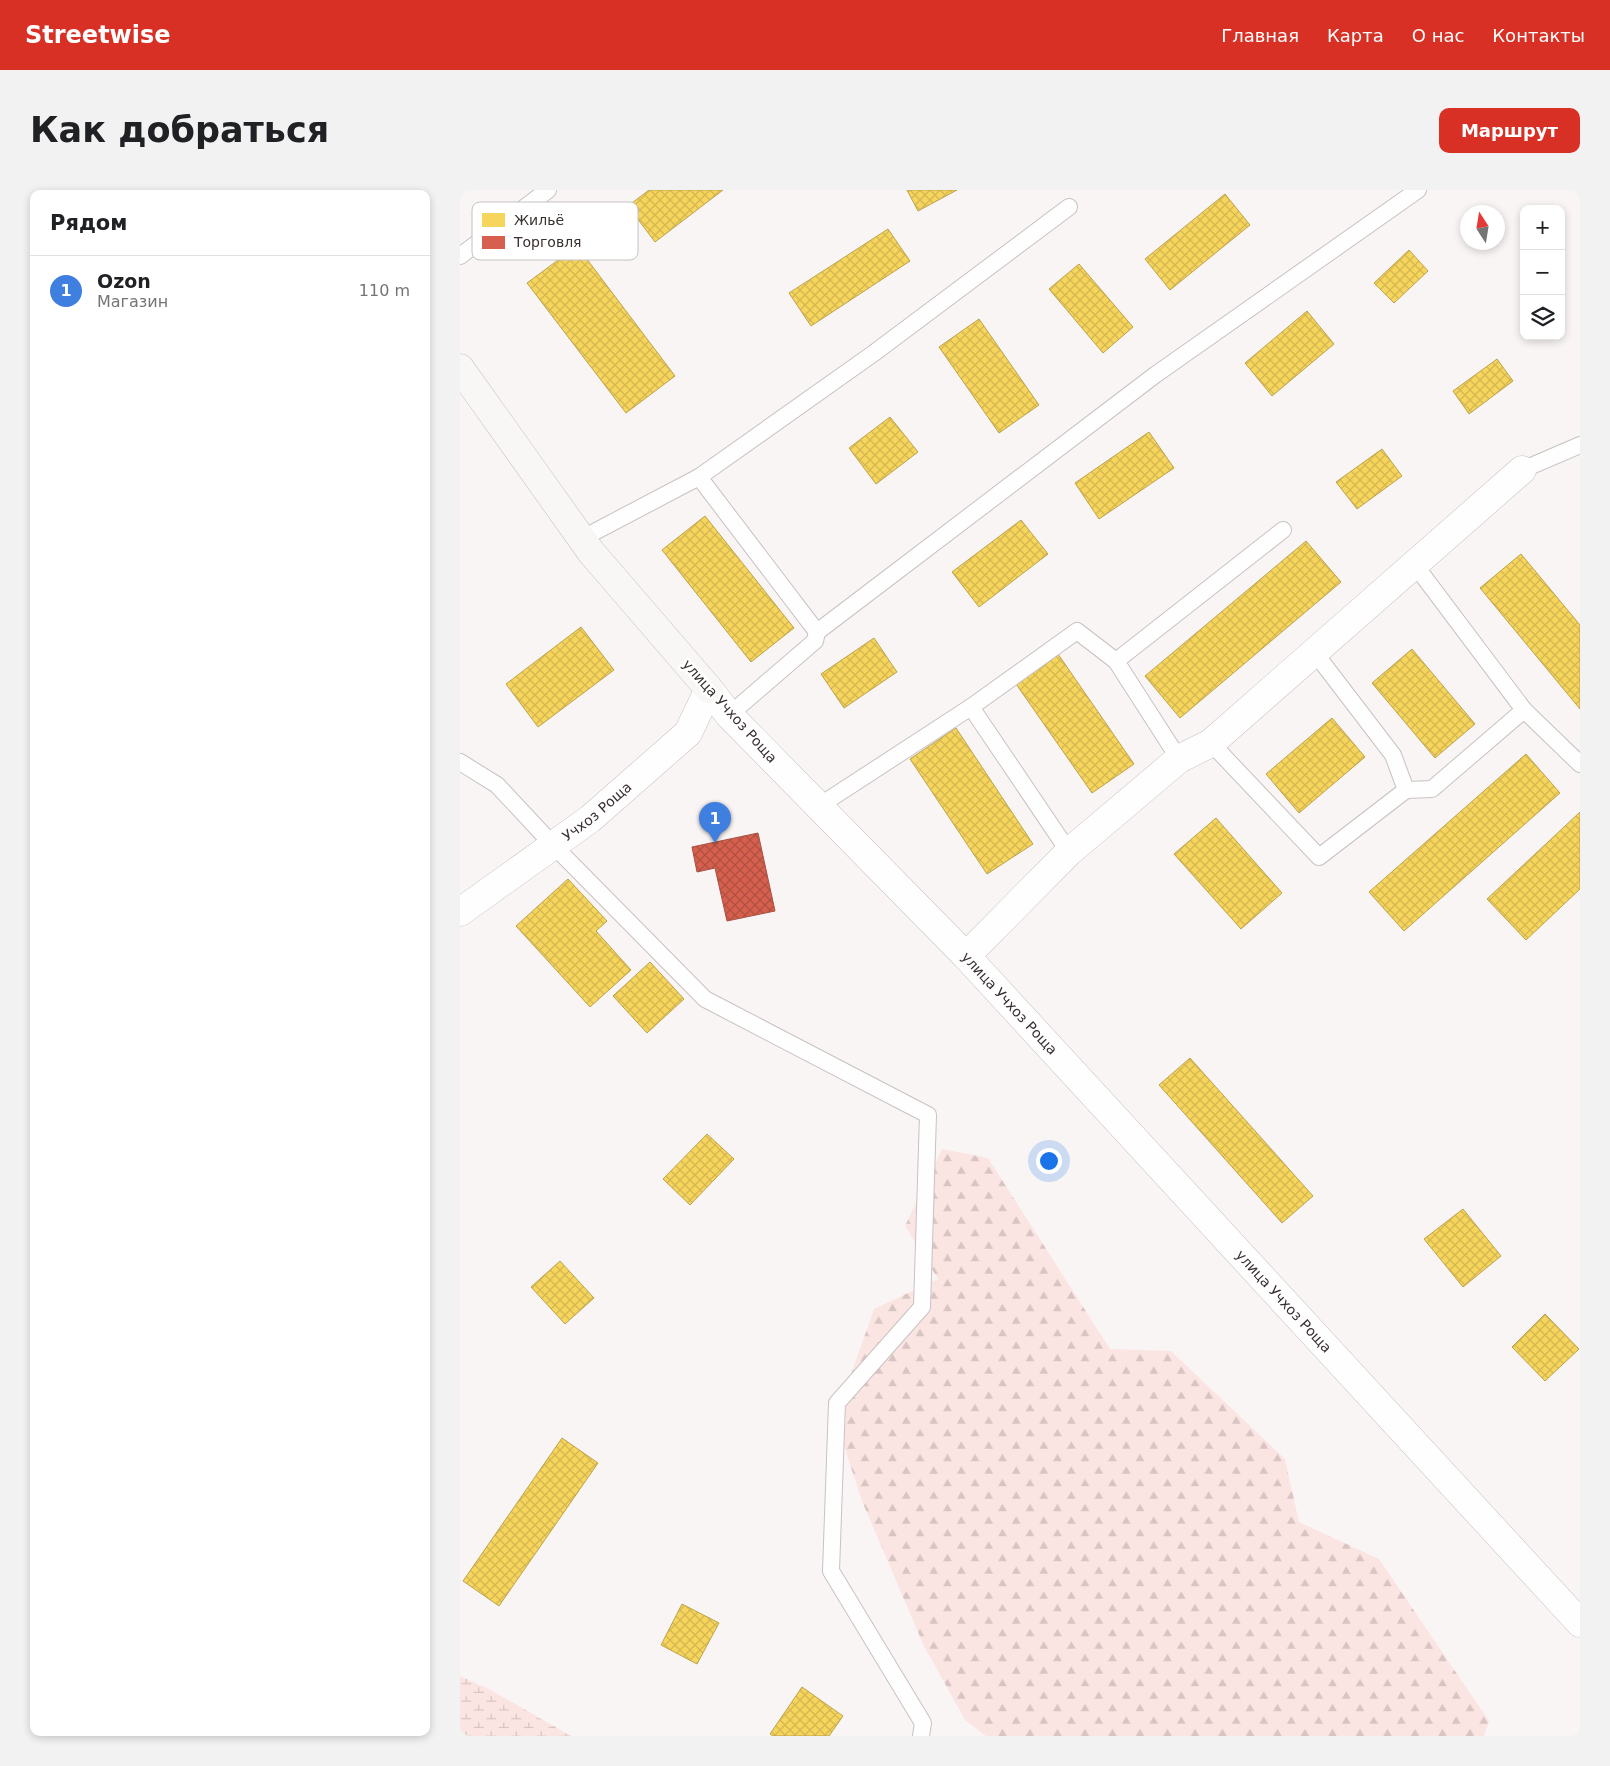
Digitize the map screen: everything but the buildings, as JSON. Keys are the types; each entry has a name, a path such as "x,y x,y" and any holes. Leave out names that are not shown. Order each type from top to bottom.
{"street":[{"name":"улица Учхоз Роща","path":"460,368 590,552 709,689 729,715 966,956 1580,1623"},
{"path":"966,956 1069,852 1179,759 1211,744 1522,470"},
{"name":"Учхоз Роща","path":"460,912 590,819 688,733 709,689"}],"lane":[{"path":"532,202 548,190"},
{"path":"729,715 814,641 818,632 1155,376 1418,190"},
{"path":"581,539 699,477 874,353 1069,207"},
{"path":"460,256 472,247"},
{"path":"1522,470 1580,445"},
{"path":"699,477 818,632"},
{"path":"1116,661 1283,530"},
{"path":"1415,565 1524,710 1580,764"},
{"path":"819,806 971,707 1077,631 1116,661 1179,759"},
{"path":"1315,653 1393,755 1406,790"},
{"path":"971,707 1069,852"},
{"path":"1211,744 1319,858 1406,790 1432,789 1524,710"},
{"path":"460,762 498,785 553,845 705,999 928,1114 922,1307 836,1403 831,1571 924,1723 921,1736"}],"green space":[{"path":"942,1149 988,1158 1110,1349 1171,1351 1285,1459 1299,1522 1379,1559 1489,1721 1484,1736 986,1736 965,1720 924,1646 862,1501 844,1446 847,1386 874,1309 938,1279 905,1226"},
{"path":"460,1676 491,1690 571,1736 460,1736"}],"place":[{"name":"Ozon","path":"715,843"}]}
